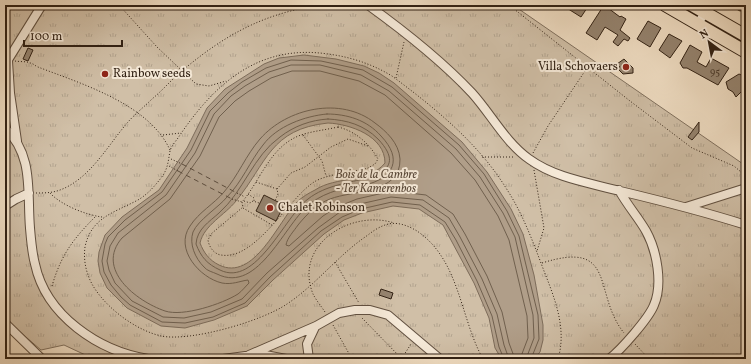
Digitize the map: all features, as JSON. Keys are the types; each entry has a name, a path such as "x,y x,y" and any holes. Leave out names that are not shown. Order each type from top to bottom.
{"main road":[{"path":"665,5 697,25 746,52"},
{"path":"692,5 707,9 746,36"}],"street":[{"path":"42,5 7,62 17,141 24,156 29,193 30,228 35,265 49,296 71,323 88,336 116,351 148,359"},
{"path":"368,5 406,34 471,92 521,153 537,164 564,176 686,207 746,225"},
{"path":"697,25 707,9"},
{"path":"5,128 17,141"},
{"path":"686,207 746,188"},
{"path":"609,359 630,339 654,305 658,281 654,254 646,232 619,190"},
{"path":"5,206 16,198 29,193"},
{"path":"249,355 295,336 339,313 358,310 379,311 388,315 440,359"},
{"path":"5,323 42,359"},
{"path":"307,349 309,338 316,326"},
{"path":"295,336 302,341 307,349 309,359"},
{"path":"223,359 249,355 270,355 286,359"}],"path":[{"path":"119,5 157,47 196,84 209,86 227,81"},
{"path":"29,193 50,192 70,185 81,177 111,145 137,113 182,71 228,36 252,24 295,9 321,5"},
{"path":"509,5 692,148 734,166 741,172 746,180"},
{"path":"396,79 406,34"},
{"path":"170,150 207,100 227,81 267,58 291,52 302,52 339,56 381,69 396,79 456,127 506,188 526,224 557,305 561,344 558,359"},
{"path":"7,62 30,63 69,77 96,89 137,113 162,135 170,150 169,166 156,186 146,195 103,217 95,225 88,237 85,260 90,281 99,295 123,317 142,329 161,336 175,337 248,323 277,310 311,285 346,250 385,224 395,223"},
{"path":"529,159 548,126 587,67"},
{"path":"232,198 242,202 244,201 276,152 289,141 303,134 338,127 353,133 370,147 378,159 375,164 368,168 326,177 308,186 272,225 245,250 235,256 218,255 209,245 208,240 211,234 243,207"},
{"path":"162,135 182,133"},
{"path":"303,134 322,161 326,177"},
{"path":"275,201 278,194 277,189 288,176 305,167 331,147 348,139 370,147"},
{"path":"482,157 513,158 521,153"},
{"path":"170,158 182,164"},
{"path":"537,164 534,171 542,208 544,228 537,252"},
{"path":"169,166 178,171"},
{"path":"256,182 277,189"},
{"path":"50,192 54,197 70,206 96,216 103,217"},
{"path":"237,193 246,197"},
{"path":"248,194 254,198 254,202"},
{"path":"244,201 259,203"},
{"path":"242,202 243,207 272,225"},
{"path":"49,296 63,254 74,239 96,216"},
{"path":"352,359 314,295 310,273 312,259 321,242 331,234 350,223 366,219 382,219 402,224 418,232 443,261 456,286 463,304 470,332 483,359"},
{"path":"541,263 562,257 578,257 588,260 596,265 615,316 623,332 649,359"},
{"path":"335,262 358,310 402,359 414,338"}],"green space":[{"name":"Bois de la Cambre - Ter Kamerenbos","path":"5,5 513,5 746,166 746,359 94,359 64,345 41,350 5,319"}],"water":[{"path":"304,55 336,59 364,66 379,73 394,83 462,142 487,172 511,209 523,234 534,275 543,325 543,340 540,352 535,358 501,358 495,348 489,318 474,283 443,225 419,209 393,206 362,213 344,220 324,234 273,280 247,306 214,320 185,328 161,326 127,308 107,288 100,273 98,261 99,252 105,235 122,217 159,190 187,148 207,108 225,89 264,64 279,58","holes":["328,123 356,129 373,139 379,146 385,163 370,174 323,186 303,197 297,202 264,247 254,258 243,265 232,268 215,263 205,253 200,243 202,237 210,225 236,201 272,150 282,140 294,132"]}],"building":[{"path":"562,5 589,5 581,17"},
{"path":"604,5 620,17 621,16 626,19 620,30 630,38 628,41 624,39 618,46 613,42 618,35 605,27 597,40 586,33"},
{"path":"729,5 746,5 746,10 740,11"},
{"path":"648,21 661,28 650,47 637,39"},
{"path":"669,34 682,41 670,58 659,50"},
{"path":"690,45 702,52 697,62 706,67 711,58 729,68 718,85 687,68 683,68 680,63"},
{"path":"28,48 33,50 28,61 23,59"},
{"name":"Villa Schovaers","path":"624,59 633,68 633,73 623,74 618,69 620,67 617,64"},
{"path":"739,74 746,77 746,88 744,92 742,91 736,97 733,92 728,89 726,82"},
{"path":"699,122 699,132 692,140 688,137"},
{"name":"Chalet Robinson","path":"264,195 284,205 276,221 256,211"},
{"path":"381,289 393,293 391,299 379,295"}],"ferry route":[{"path":"182,164 237,193"},
{"path":"178,171 232,199"}],"place":[{"name":"Villa Schovaers","path":"626,67"},
{"name":"Rainbow seeds","path":"105,74"},
{"name":"Chalet Robinson","path":"270,208"}]}
